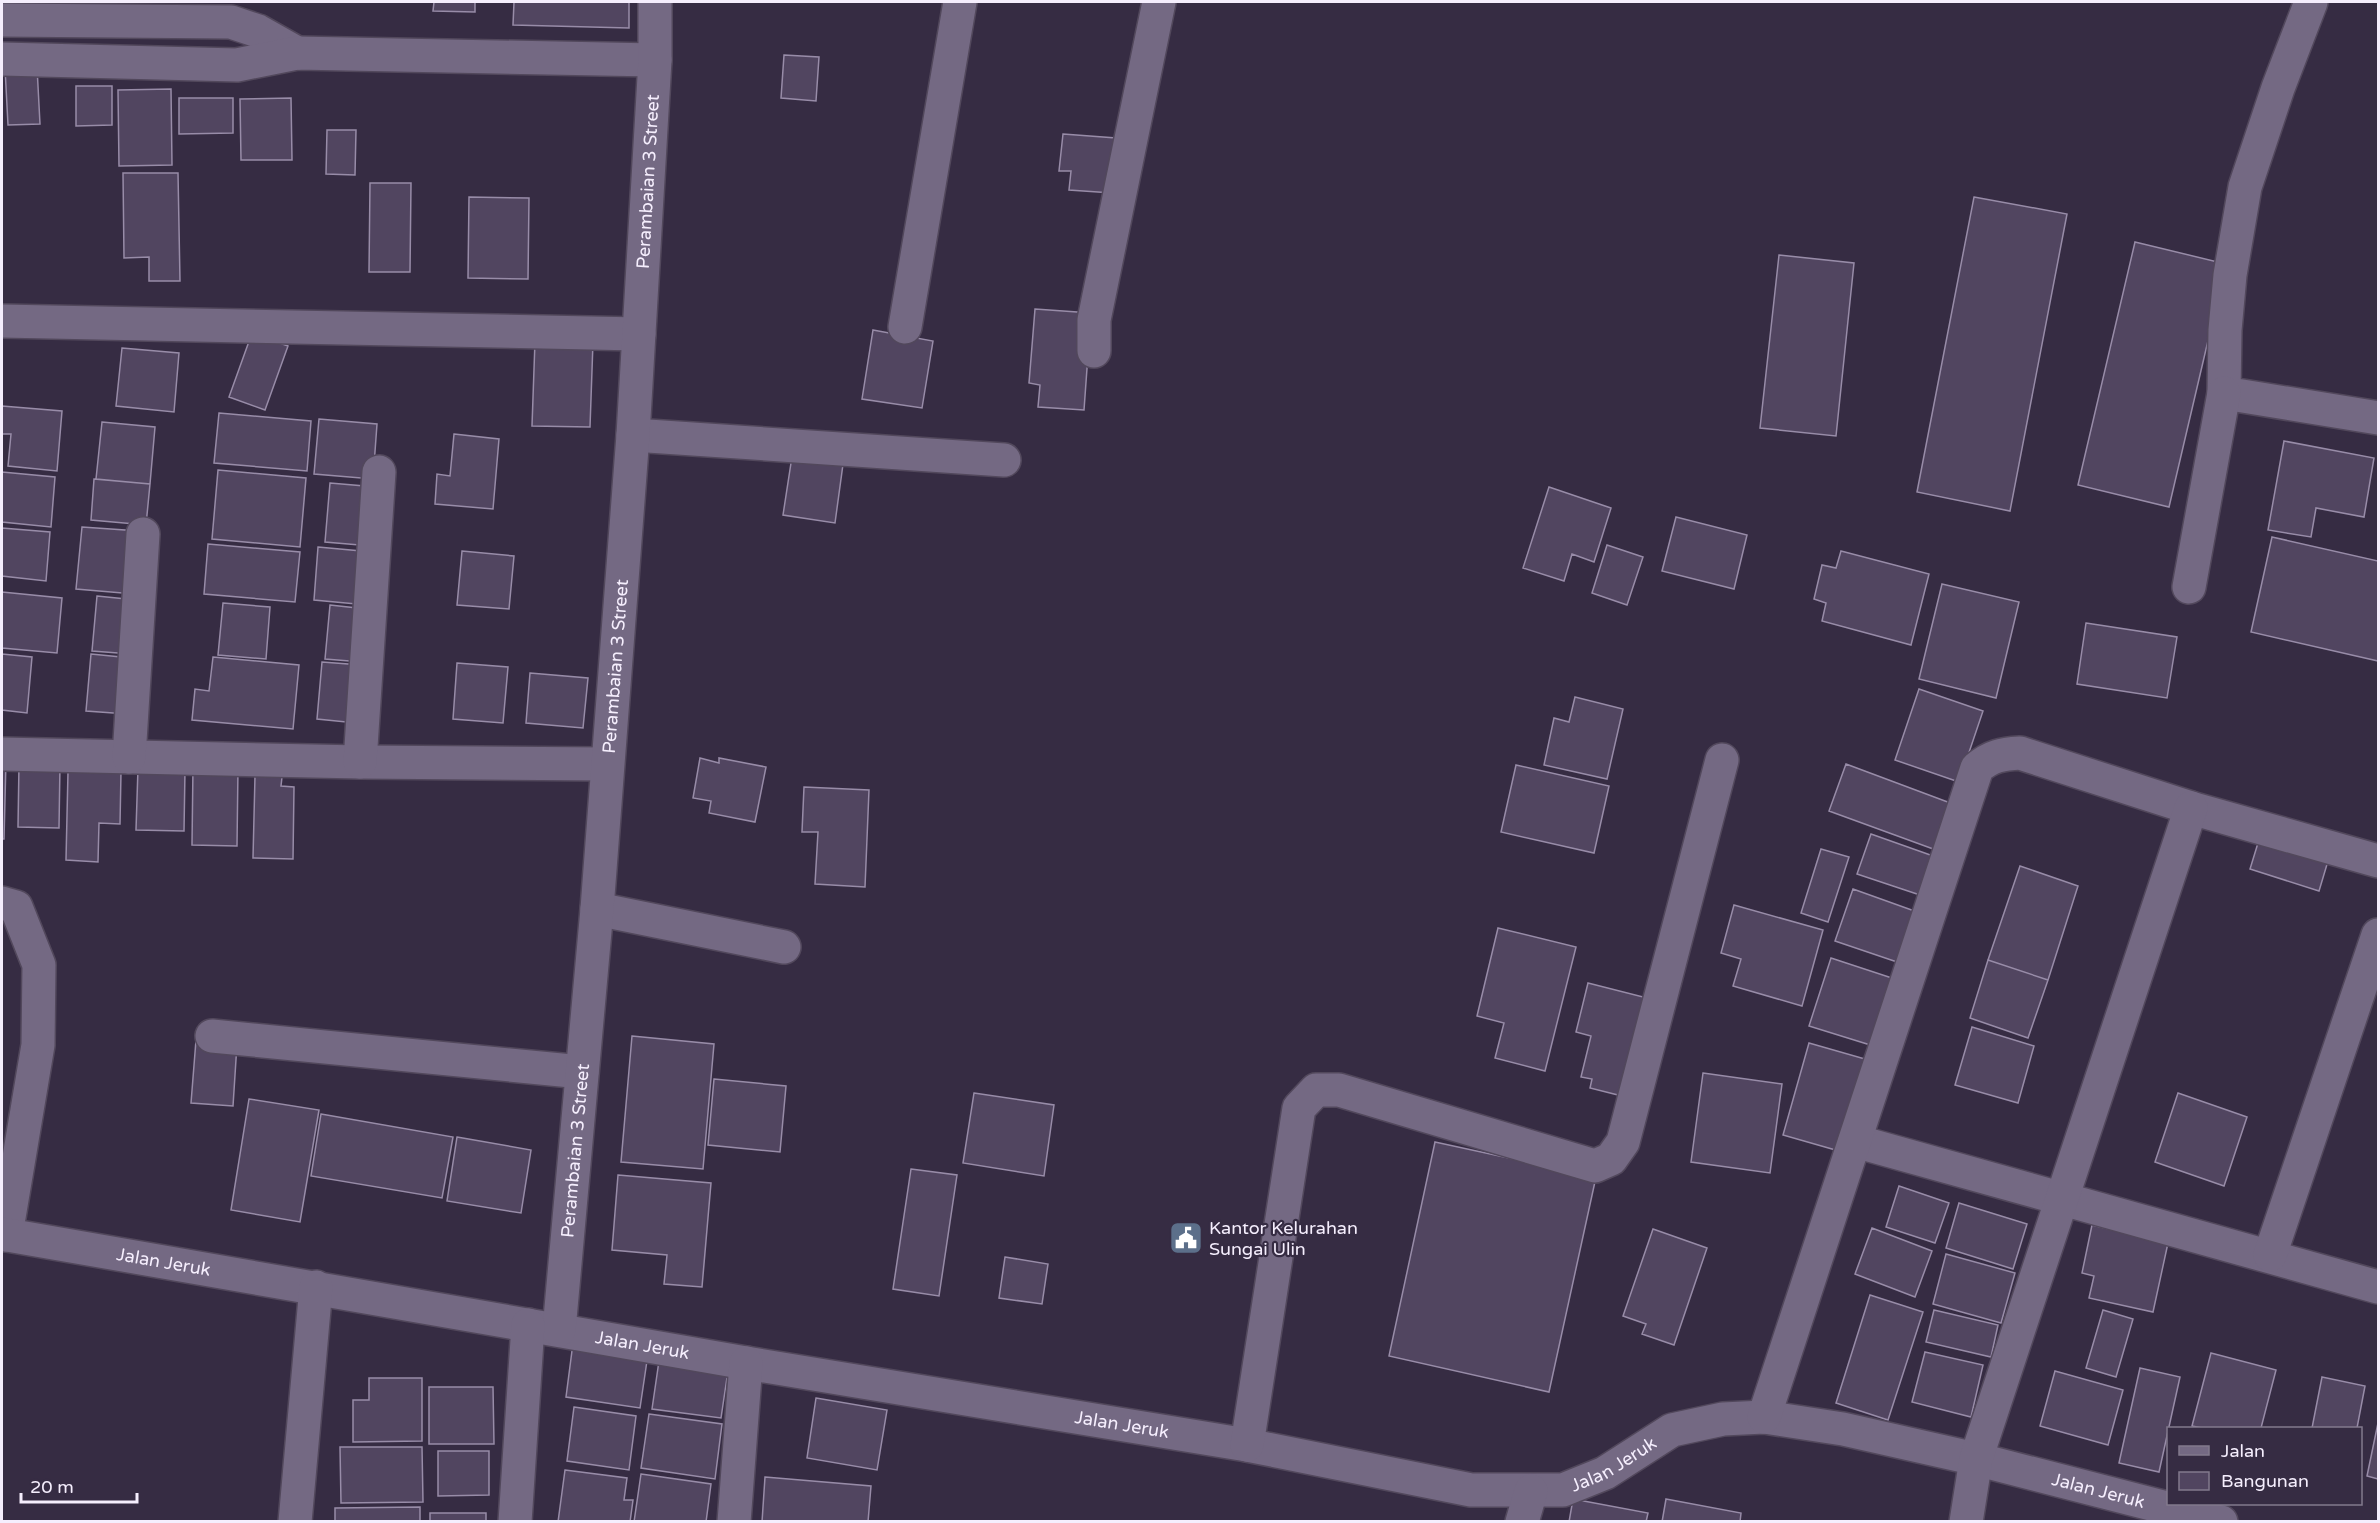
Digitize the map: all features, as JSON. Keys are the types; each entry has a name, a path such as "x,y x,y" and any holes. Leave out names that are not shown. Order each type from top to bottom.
{"street":[{"name":"Perambaian 3 Street","path":"515,1521 582,1072 597,909 633,435 655,60 655,2"},
{"path":"905,327 960,2"},
{"path":"1094,351 1094,320 1159,2"},
{"path":"2189,587 2224,393 2225,330 2230,275 2245,187 2278,88 2311,2"},
{"path":"2,20 231,22 258,31 297,53"},
{"path":"2,59 237,65 297,53 655,60"},
{"path":"2,321 639,334"},
{"path":"2224,393 2379,418"},
{"path":"633,435 1004,460"},
{"path":"360,762 379,471"},
{"path":"129,757 143,534"},
{"path":"1764,1417 1977,768 1988,759 2001,754 2020,753 2191,808 2379,861"},
{"path":"2,754 360,762 607,764"},
{"path":"1247,1444 1299,1108 1316,1090 1339,1090 1595,1166 1611,1159 1623,1142 1722,760"},
{"path":"1966,1521 1976,1460 2191,808"},
{"path":"2,903 16,907 39,965 38,1045 4,1235"},
{"path":"597,909 784,947"},
{"path":"2270,1255 2379,936"},
{"path":"212,1036 582,1072"},
{"path":"1855,1141 2379,1287"},
{"name":"Jalan Jeruk","path":"4,1235 746,1363 1247,1444 1471,1490 1527,1506 1605,1473 1672,1430 1723,1419 1764,1417 1843,1429 2221,1521"},
{"path":"295,1521 316,1287"},
{"path":"734,1521 746,1363"}],"building":[{"path":"434,2 475,2 475,12 433,11"},
{"path":"514,2 629,2 629,28 513,25"},
{"path":"784,55 819,57 816,101 781,98"},
{"path":"37,67 40,124 8,125 5,68"},
{"path":"76,86 112,86 112,125 76,126"},
{"path":"171,89 172,165 119,166 118,90"},
{"path":"179,98 233,98 233,133 179,134"},
{"path":"291,98 292,160 241,160 240,99"},
{"path":"327,130 356,130 355,175 326,174"},
{"path":"1063,134 1116,138 1112,193 1069,190 1071,171 1059,171"},
{"path":"123,173 178,173 180,281 149,281 149,257 124,258"},
{"path":"370,183 411,183 410,272 369,272"},
{"path":"469,197 529,198 528,279 468,278"},
{"path":"1974,197 2067,214 2010,511 1917,492"},
{"path":"2135,242 2226,264 2169,507 2078,485"},
{"path":"1779,255 1854,263 1836,436 1760,428"},
{"path":"1035,309 1091,313 1084,410 1038,407 1040,385 1029,383"},
{"path":"873,330 933,341 922,408 862,399"},
{"path":"252,333 288,346 265,410 229,397"},
{"path":"535,341 593,342 590,427 532,426"},
{"path":"122,348 179,353 174,412 116,406"},
{"path":"2,406 62,411 57,471 8,466 11,434 2,434"},
{"path":"219,413 311,421 307,471 214,463"},
{"path":"319,419 377,424 373,479 314,474"},
{"path":"102,422 155,427 150,484 96,479"},
{"path":"454,434 499,439 493,509 435,504 437,474 450,476"},
{"path":"2284,441 2374,458 2364,517 2316,508 2311,537 2268,530"},
{"path":"793,450 844,457 835,523 783,515"},
{"path":"218,470 306,478 300,547 212,539"},
{"path":"2,472 55,477 51,527 2,522"},
{"path":"94,479 150,484 146,525 91,520"},
{"path":"330,483 376,487 371,546 325,542"},
{"path":"1549,487 1611,508 1594,562 1572,554 1564,581 1523,568"},
{"path":"1676,517 1747,535 1734,589 1662,571"},
{"path":"82,527 139,531 134,594 76,589"},
{"path":"2,528 50,532 46,581 2,576"},
{"path":"2272,537 2378,561 2378,661 2251,632"},
{"path":"208,544 300,552 295,602 204,594"},
{"path":"1607,545 1643,557 1627,605 1592,593"},
{"path":"318,547 372,552 367,605 314,600"},
{"path":"462,551 514,556 509,609 457,605"},
{"path":"1841,551 1929,574 1911,645 1822,621 1826,603 1814,599 1822,565 1836,568"},
{"path":"1942,584 2019,602 1996,698 1919,679"},
{"path":"2,592 62,598 57,653 2,648"},
{"path":"97,596 136,600 131,654 92,651"},
{"path":"223,603 270,607 266,659 218,655"},
{"path":"330,605 366,609 362,662 325,659"},
{"path":"2086,623 2177,637 2167,698 2077,684"},
{"path":"2,654 32,657 27,713 2,710"},
{"path":"91,654 131,658 127,714 86,711"},
{"path":"213,657 299,665 293,729 192,720 195,689 209,691"},
{"path":"322,662 361,665 356,723 317,719"},
{"path":"457,663 508,667 503,723 453,719"},
{"path":"530,673 588,678 583,728 526,723"},
{"path":"1919,689 1983,711 1959,782 1895,760"},
{"path":"1575,697 1623,709 1607,779 1544,765 1554,718 1569,722"},
{"path":"700,758 719,763 719,758 766,767 755,822 709,813 711,801 693,798"},
{"path":"2,760 6,760 4,839 2,839"},
{"path":"19,764 60,764 59,828 18,827"},
{"path":"1846,764 1953,804 1936,850 1829,811"},
{"path":"1516,765 1609,786 1594,853 1501,832"},
{"path":"193,766 238,768 237,846 192,845"},
{"path":"138,768 185,770 184,831 136,830"},
{"path":"68,772 121,772 120,824 99,823 98,862 66,860"},
{"path":"255,776 282,777 281,786 294,787 293,859 253,858"},
{"path":"804,787 869,790 865,887 815,884 818,832 802,832"},
{"path":"2262,830 2331,851 2319,891 2250,869"},
{"path":"1871,834 1936,857 1923,896 1857,874"},
{"path":"1821,849 1849,857 1828,922 1801,913"},
{"path":"2020,866 2078,886 2048,980 1988,960"},
{"path":"1853,889 1920,913 1903,964 1835,941"},
{"path":"1734,905 1823,930 1802,1006 1733,986 1741,959 1721,953"},
{"path":"1498,928 1576,947 1545,1071 1495,1058 1504,1023 1477,1016"},
{"path":"1831,958 1901,981 1880,1048 1809,1026"},
{"path":"1988,960 2048,980 2028,1038 1970,1018"},
{"path":"1588,983 1655,1000 1630,1098 1590,1088 1592,1079 1581,1077 1591,1036 1576,1032"},
{"path":"1972,1027 2034,1046 2018,1103 1955,1085"},
{"path":"632,1036 714,1044 703,1169 621,1162"},
{"path":"196,1040 237,1044 233,1106 191,1103"},
{"path":"1809,1043 1872,1061 1846,1153 1783,1135"},
{"path":"1703,1073 1782,1084 1770,1173 1691,1162"},
{"path":"714,1079 786,1086 780,1152 708,1145"},
{"path":"974,1093 1054,1105 1044,1176 963,1163"},
{"path":"2178,1093 2247,1117 2224,1186 2155,1162"},
{"path":"249,1099 319,1110 300,1222 231,1210"},
{"path":"321,1114 453,1137 442,1198 311,1176"},
{"path":"457,1137 531,1150 521,1213 447,1201"},
{"path":"1435,1142 1596,1177 1549,1392 1389,1356"},
{"path":"911,1169 957,1175 939,1296 893,1289"},
{"path":"618,1175 711,1183 702,1287 664,1284 667,1255 612,1250"},
{"path":"1899,1186 1949,1203 1935,1243 1886,1227"},
{"path":"1959,1203 2027,1224 2013,1269 1946,1248"},
{"path":"2092,1225 2168,1243 2153,1312 2089,1298 2094,1276 2082,1273"},
{"path":"1872,1228 1932,1251 1915,1297 1855,1274"},
{"path":"1653,1229 1707,1248 1674,1345 1642,1334 1646,1324 1623,1316"},
{"path":"1946,1254 2015,1273 2001,1323 1933,1304"},
{"path":"1005,1257 1048,1264 1042,1304 999,1298"},
{"path":"1870,1295 1923,1312 1888,1420 1836,1403"},
{"path":"1934,1310 1998,1325 1991,1357 1926,1342"},
{"path":"2103,1310 2133,1319 2116,1377 2086,1368"},
{"path":"573,1343 648,1354 640,1408 566,1397"},
{"path":"1925,1352 1983,1365 1971,1417 1912,1402"},
{"path":"2211,1353 2276,1370 2261,1427 2192,1426"},
{"path":"660,1354 729,1364 721,1418 652,1409"},
{"path":"2140,1368 2180,1377 2169,1427 2167,1427 2159,1472 2119,1463"},
{"path":"2055,1371 2123,1390 2108,1445 2040,1426"},
{"path":"2322,1377 2365,1386 2357,1427 2312,1427"},
{"path":"369,1378 422,1378 422,1441 353,1442 353,1400 369,1400"},
{"path":"429,1387 493,1387 494,1444 429,1444"},
{"path":"816,1398 887,1410 877,1470 807,1458"},
{"path":"574,1407 636,1416 629,1470 567,1461"},
{"path":"649,1414 722,1424 715,1479 641,1468"},
{"path":"2378,1423 2378,1479 2367,1476"},
{"path":"340,1447 422,1447 423,1502 341,1503"},
{"path":"438,1451 489,1451 489,1495 438,1496"},
{"path":"565,1470 627,1478 624,1500 633,1500 630,1522 558,1522"},
{"path":"641,1474 711,1484 706,1522 634,1522"},
{"path":"765,1477 871,1486 868,1522 762,1522"},
{"path":"1573,1499 1648,1513 1646,1522 1569,1522"},
{"path":"1666,1499 1741,1513 1740,1522 1662,1522"},
{"path":"420,1507 420,1522 335,1522 335,1508"},
{"path":"430,1513 486,1513 486,1522 430,1522"}],"place":[{"name":"Kantor Kelurahan Sungai Ulin","path":"1186,1238"}]}
